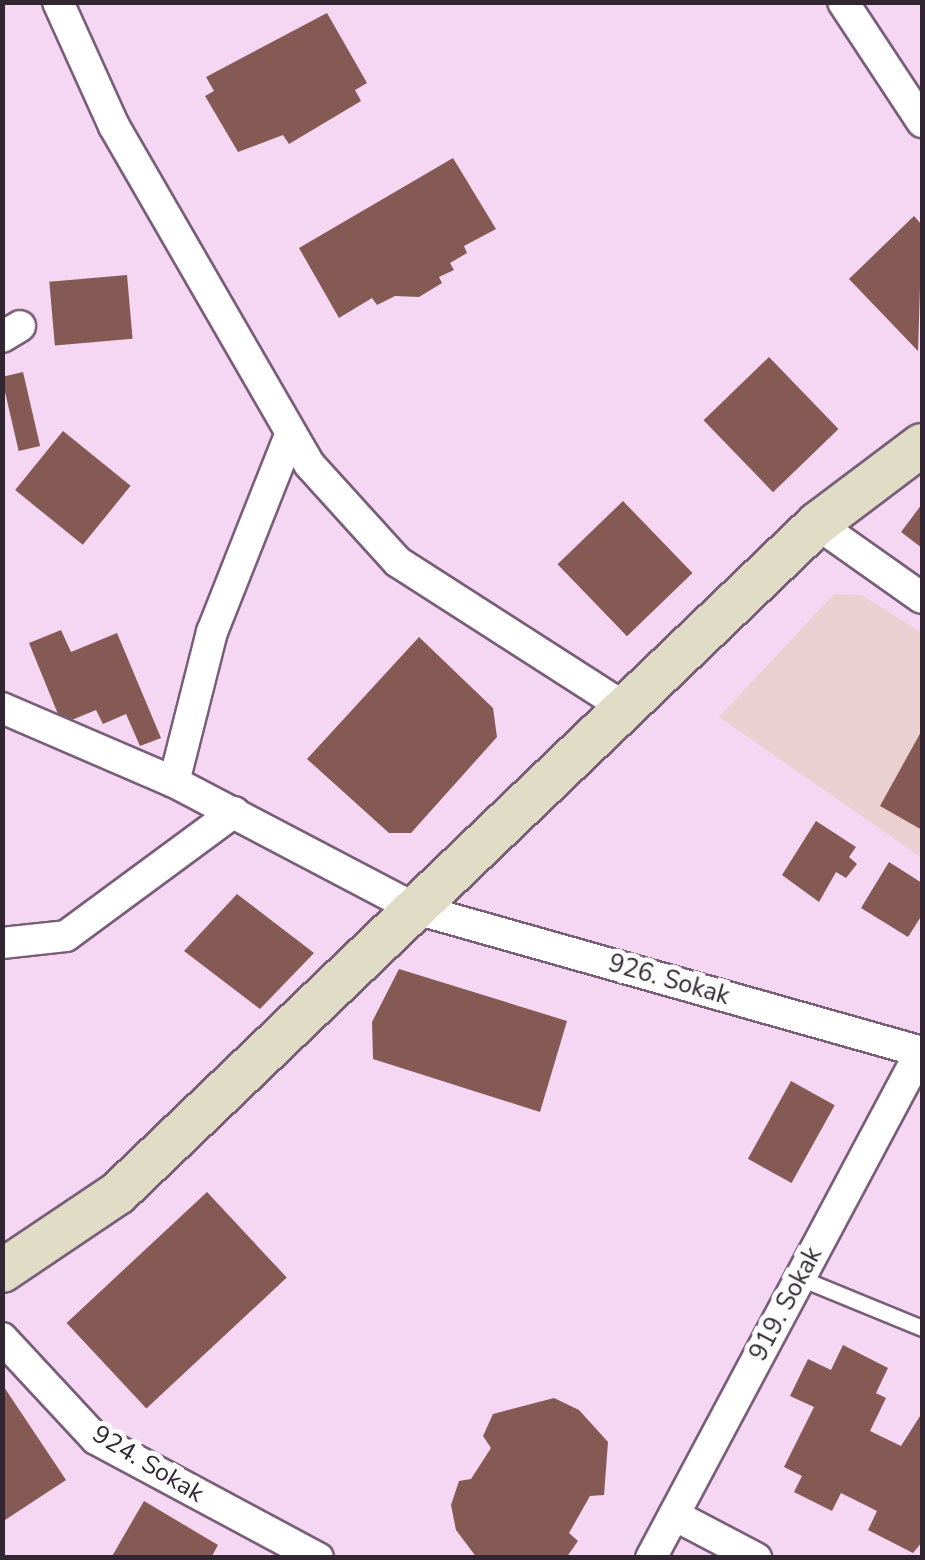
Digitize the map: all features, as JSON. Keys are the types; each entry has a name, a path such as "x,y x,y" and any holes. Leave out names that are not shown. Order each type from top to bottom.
{"main road":[{"path":"2,1271 118,1193 817,524 922,444"}],"street":[{"path":"58,2 114,126 290,435 398,562 624,706"},
{"path":"843,2 911,82 922,122"},
{"path":"174,782 212,632 290,435"},
{"path":"817,524 922,598"},
{"name":"926. Sokak","path":"2,708 174,782 416,908 922,1052"},
{"path":"2,943 66,936 234,812"},
{"name":"919. Sokak","path":"651,1558 922,1052"},
{"name":"924. Sokak","path":"2,1338 96,1439 318,1558"},
{"path":"674,1515 756,1558"}],"lane":[{"path":"800,1278 922,1328"}],"shaded area":[{"path":"834,594 862,595 922,633 922,858 719,717"}],"building":[{"path":"327,13 367,83 355,90 361,101 289,144 283,135 238,152 205,96 214,91 206,77"},
{"path":"453,158 496,229 464,246 467,253 450,263 454,270 439,277 442,283 419,297 395,296 377,305 372,298 339,318 299,248"},
{"path":"914,216 922,225 918,351 849,279"},
{"path":"127,275 133,339 55,346 49,282"},
{"path":"769,357 838,429 773,492 704,420"},
{"path":"23,372 40,446 19,451 2,377"},
{"path":"63,431 131,486 83,545 15,490"},
{"path":"623,501 692,573 627,636 558,564"},
{"path":"922,504 922,548 901,532"},
{"path":"61,630 71,652 117,633 161,738 140,746 126,714 103,724 96,710 62,724 29,643"},
{"path":"419,637 493,708 497,737 411,833 389,833 307,759"},
{"path":"922,730 922,830 880,806"},
{"path":"816,821 856,847 849,857 857,864 846,878 836,872 819,902 782,875"},
{"path":"889,862 922,883 922,915 908,937 861,908"},
{"path":"237,894 314,953 260,1009 184,951"},
{"path":"399,969 567,1021 540,1112 373,1059 372,1022"},
{"path":"791,1081 835,1105 792,1183 748,1159"},
{"path":"207,1192 287,1278 146,1409 67,1323"},
{"path":"843,1345 888,1368 876,1393 886,1398 870,1431 901,1446 922,1413 922,1542 913,1553 868,1530 877,1511 841,1493 832,1511 794,1492 802,1476 784,1467 814,1407 790,1396 808,1359 831,1370"},
{"path":"2,1384 66,1480 2,1522"},
{"path":"554,1398 579,1410 608,1442 604,1495 590,1496 569,1533 578,1541 566,1558 477,1558 456,1530 451,1505 459,1481 471,1479 491,1448 483,1436 493,1414"},
{"path":"144,1501 218,1545 211,1558 111,1558"}]}
